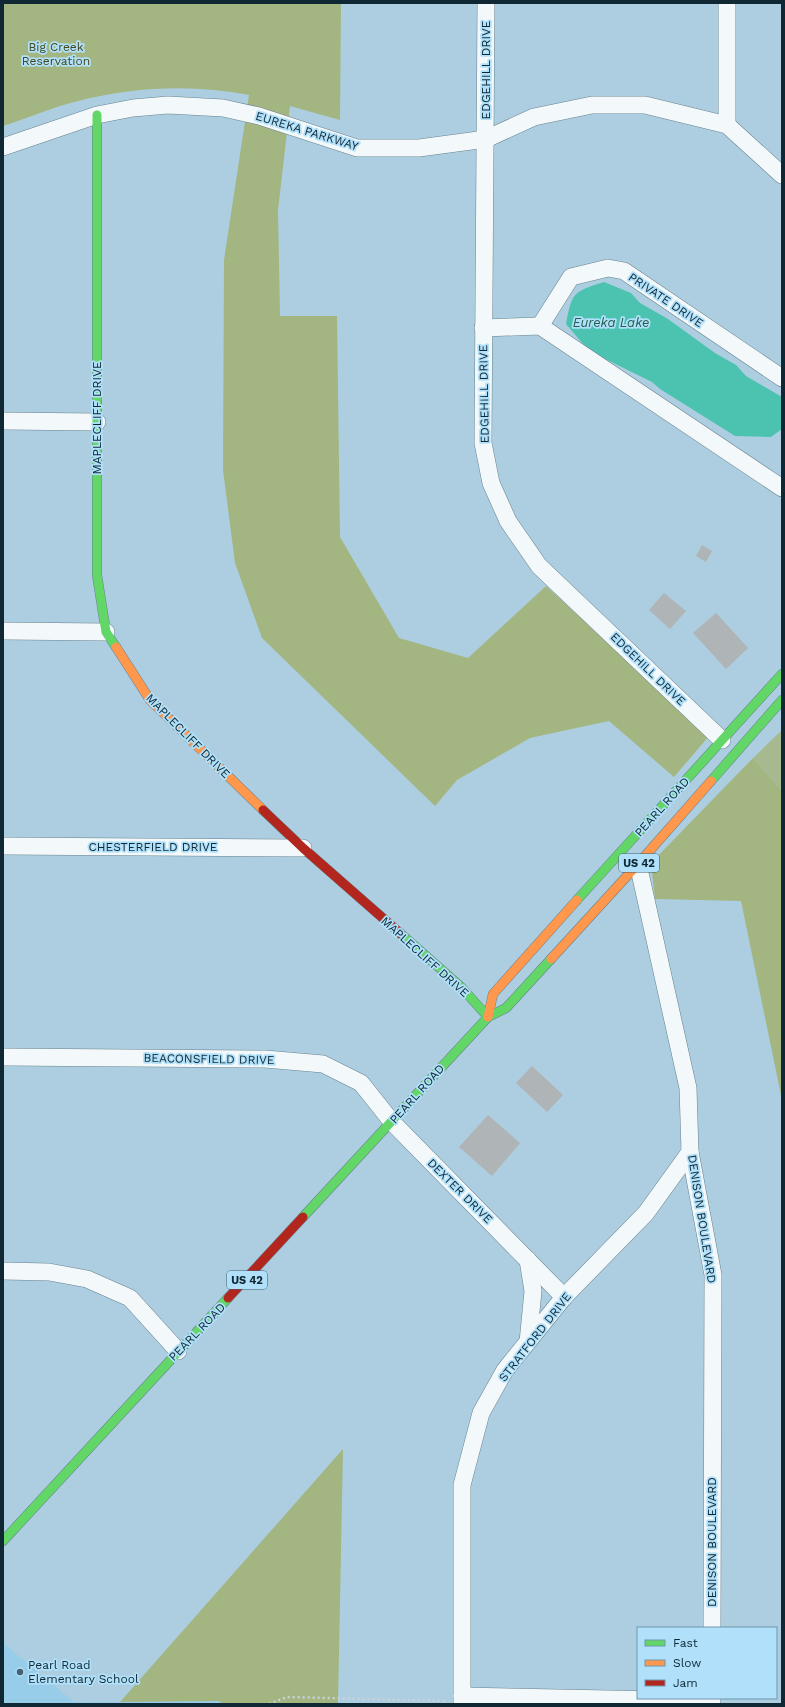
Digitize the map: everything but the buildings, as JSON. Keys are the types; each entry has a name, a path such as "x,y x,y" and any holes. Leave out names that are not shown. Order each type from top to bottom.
{"main road":[{"name":"MAPLECLIFF DRIVE","path":"97,115 97,575 106,632 150,700 303,848 461,987 488,1017"},
{"name":"PEARL ROAD","path":"488,1017 493,994 782,674"},
{"name":"PEARL ROAD","path":"3,1541 178,1351 252,1274 488,1017 506,1008 638,864 782,700"}],"street":[{"name":"EDGEHILL DRIVE","path":"486,3 483,443 491,483 508,521 539,566 722,740"},
{"path":"727,3 727,125"},
{"name":"EUREKA PARKWAY","path":"3,147 97,115 133,108 168,105 223,108 259,116 357,148 419,148 486,139 534,117 592,106 645,106 727,125 782,175"},
{"name":"PRIVATE DRIVE","path":"540,326 571,277 608,268 624,271 782,378"},
{"path":"483,328 540,326 782,488"},
{"path":"3,421 97,422"},
{"path":"3,631 106,632"},
{"name":"CHESTERFIELD DRIVE","path":"3,846 303,848"},
{"name":"DENISON BOULEVARD","path":"638,864 688,1088 690,1152 713,1275 712,1627"},
{"name":"BEACONSFIELD DRIVE","path":"3,1057 265,1059 323,1064 361,1083 392,1122"},
{"name":"DEXTER DRIVE","path":"392,1122 564,1297"},
{"name":"STRATFORD DRIVE","path":"462,1700 462,1485 481,1413 505,1370 564,1297 646,1213 690,1152"},
{"path":"528,1260 533,1291 528,1342"},
{"path":"3,1271 49,1272 87,1279 130,1298 178,1351"},
{"path":"462,1700 712,1701"}],"path":[{"path":"269,1704 287,1697 445,1701"}],"shaded area":[{"path":"782,730 782,791 753,758"},
{"name":"Pearl Road Elementary School","path":"3,1643 74,1702 219,1701 223,1704 3,1704"}],"green space":[{"name":"Big Creek Reservation","path":"3,3 341,3 340,120 290,106 278,210 280,316 337,316 340,537 399,638 468,658 546,586 709,736 674,777 609,721 530,738 457,780 435,806 262,638 235,563 223,470 224,260 249,95 206,89 185,88 142,90 99,96 69,103 3,126"},
{"path":"753,758 782,791 782,1100 741,901 655,899 651,863"},
{"path":"343,1449 338,1704 223,1704 219,1701 120,1702"}],"water":[{"name":"Eureka Lake","path":"604,282 631,293 640,303 668,319 715,353 736,365 746,376 782,397 782,429 771,437 735,436 660,389 652,382 589,351 566,324 568,313 572,299 580,291"}],"traffic: fast":[{"path":"97,115 97,575 106,632 116,647"},
{"path":"577,900 782,674"},
{"path":"711,781 782,700"},
{"path":"401,934 461,987 488,1017"},
{"path":"303,1217 488,1017 506,1008 551,959"},
{"path":"3,1541 228,1298"}],"traffic: slow":[{"path":"116,647 150,700 263,810"},
{"path":"551,959 711,781"},
{"path":"488,1017 493,994 577,900"}],"traffic: jam":[{"path":"263,810 303,848 401,934"},
{"path":"228,1298 303,1217"}],"place":[{"name":"Pearl Road Elementary School","path":"20,1672"}]}
